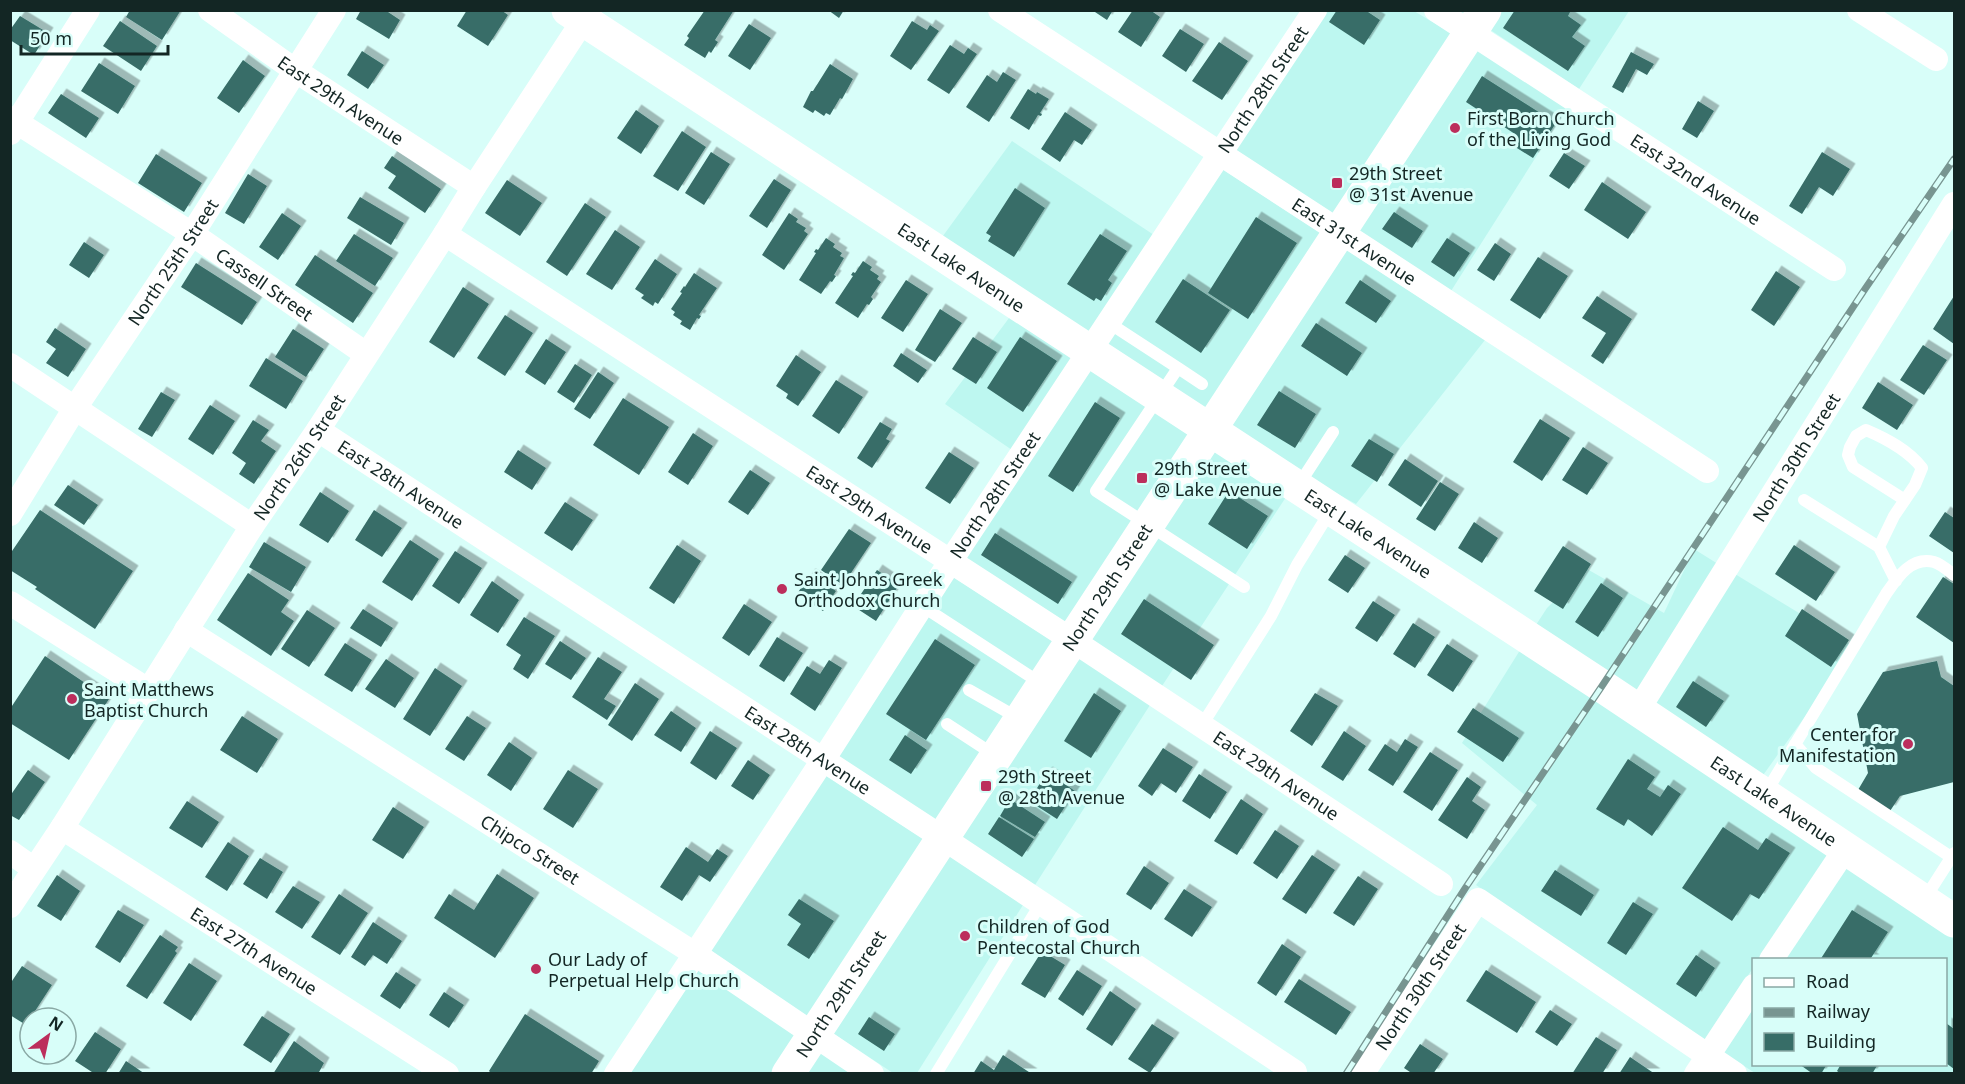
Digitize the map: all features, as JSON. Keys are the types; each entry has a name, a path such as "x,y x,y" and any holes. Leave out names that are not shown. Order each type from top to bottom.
{"street":[{"path":"13,124 88,10"},
{"name":"East 29th Avenue","path":"210,10 296,71 474,187"},
{"name":"North 25th Street","path":"10,514 75,408 192,234 334,10"},
{"name":"East 31st Avenue","path":"1000,10 1707,471"},
{"name":"North 28th Street","path":"616,1074 823,760 950,562 1316,10"},
{"name":"East 32nd Avenue","path":"1436,10 1478,21 1834,269"},
{"path":"1860,10 1936,59"},
{"name":"North 26th Street","path":"10,906 62,828 252,526 318,430 445,234 580,14"},
{"name":"East Lake Avenue","path":"580,14 1638,710 1954,921"},
{"name":"North 29th Street","path":"788,1074 1478,21"},
{"name":"Cassell Street","path":"13,124 192,234 366,354"},
{"name":"North 30th Street","path":"1638,710 1954,204"},
{"name":"East 29th Avenue","path":"445,234 1072,640 1441,884"},
{"path":"10,365 252,526"},
{"name":"East 28th Avenue","path":"318,430 943,838 1294,1072"},
{"path":"10,603 148,690"},
{"name":"Chipco Street","path":"186,630 695,954 872,1074"},
{"name":"East 27th Avenue","path":"62,828 447,1074"},
{"path":"1772,958 1846,848"},
{"path":"10,852 34,869"},
{"name":"North 30th Street","path":"1362,1074 1478,900 1701,1064"},
{"path":"1735,1074 1701,1064 1752,989"}],"lane":[{"path":"1109,323 1202,384"},
{"path":"1178,368 1096,491 1244,587"},
{"path":"1879,547 1894,516 1905,500 1915,485 1922,468 1913,456 1883,438 1866,430 1856,436 1848,455 1853,467 1905,500"},
{"path":"1297,487 1333,432"},
{"path":"1804,500 1879,547 1896,581"},
{"path":"1202,725 1271,616 1297,565 1331,509"},
{"path":"1765,794 1903,571 1919,562 1934,562 1954,575"},
{"path":"922,606 1043,685"},
{"path":"969,690 1020,719"},
{"path":"947,724 996,756"},
{"path":"1795,744 1816,768 1953,855 1924,901"},
{"path":"936,1074 1041,903"}],"shaded area":[{"path":"1328,11 1414,11 1456,36 1337,216 1235,150"},
{"path":"1497,11 1629,11 1579,89 1486,27"},
{"path":"1473,47 1567,108 1451,291 1354,227"},
{"path":"1012,141 1154,235 1088,336 940,240"},
{"path":"1222,169 1325,236 1208,415 1105,347"},
{"path":"1342,247 1485,340 1356,504 1301,474 1225,426"},
{"path":"1012,314 1075,355 1012,450 945,404"},
{"path":"1092,366 1196,434 1070,625 965,558"},
{"path":"1213,445 1288,494 1162,686 1087,636"},
{"path":"1694,549 1718,564 1636,695 1534,628 1547,608 1587,569 1664,613"},
{"path":"1735,574 1855,647 1761,778 1653,706"},
{"path":"953,577 1057,644 940,823 837,756"},
{"path":"1522,647 1831,853 1760,958 1752,958 1752,970 1705,1040 1476,885 1537,805 1462,743"},
{"path":"1074,655 1150,705 1035,885 957,834"},
{"path":"825,775 928,842 811,1019 710,950"},
{"path":"945,853 1023,905 917,1073 893,1073 828,1030"},
{"path":"1847,864 1954,937 1954,1073 1755,1073 1722,1052 1752,1007 1752,1066 1947,1066 1947,958 1785,958"},
{"path":"698,969 799,1038 776,1073 629,1074"},
{"path":"816,1049 852,1074 800,1074"}],"building":[{"path":"130,10 181,10 162,40 126,17"},
{"path":"361,10 385,10 400,20 389,39 356,19"},
{"path":"467,10 501,10 508,15 488,46 457,26"},
{"path":"705,10 734,10 715,40 718,42 705,58 684,45 689,38 687,36"},
{"path":"828,10 844,10 839,18"},
{"path":"1092,10 1113,10 1107,20"},
{"path":"1133,10 1150,10 1160,17 1141,47 1118,32"},
{"path":"1337,10 1365,10 1380,20 1364,45 1329,22"},
{"path":"1515,10 1571,10 1568,16 1581,25 1572,37 1585,46 1568,71 1503,28"},
{"path":"20,16 48,33 34,55 10,40 10,30"},
{"path":"120,21 157,46 141,71 103,46"},
{"path":"912,21 927,30 930,25 939,31 911,70 890,56"},
{"path":"749,24 771,38 750,70 728,56"},
{"path":"1180,29 1204,44 1186,72 1162,56"},
{"path":"1219,42 1248,61 1222,100 1192,81"},
{"path":"950,45 964,54 968,48 977,54 949,94 927,80"},
{"path":"362,51 384,65 368,89 347,75"},
{"path":"1631,52 1654,64 1647,75 1636,69 1623,93 1612,87"},
{"path":"243,60 265,76 239,113 217,98"},
{"path":"99,63 135,86 118,114 81,91"},
{"path":"830,64 853,79 830,115 826,113 824,116 815,110 813,113 803,107"},
{"path":"1003,72 1016,80 989,122 966,107 987,75 997,82"},
{"path":"1482,76 1556,123 1533,158 1509,143 1515,134 1466,102"},
{"path":"1028,89 1049,99 1040,113 1041,116 1038,115 1029,130 1010,118"},
{"path":"61,94 99,118 86,138 48,113"},
{"path":"1698,101 1714,111 1697,138 1682,129"},
{"path":"636,110 659,126 641,154 617,138"},
{"path":"1065,112 1092,130 1082,145 1074,140 1060,162 1041,149"},
{"path":"682,131 706,147 678,191 653,176"},
{"path":"711,152 730,164 704,205 685,193"},
{"path":"1822,152 1850,169 1833,196 1819,187 1802,214 1789,206"},
{"path":"1564,153 1585,166 1569,189 1549,176"},
{"path":"156,154 202,183 184,212 138,183"},
{"path":"392,156 441,189 425,213 388,188 396,176 384,168"},
{"path":"248,174 267,186 244,224 225,213"},
{"path":"774,179 791,190 767,228 749,216"},
{"path":"507,180 542,203 520,236 485,213"},
{"path":"1602,182 1646,212 1628,239 1584,210"},
{"path":"1015,188 1045,208 1014,257 988,241 991,236 986,233"},
{"path":"360,197 404,223 391,245 347,218"},
{"path":"585,203 606,217 567,276 546,262"},
{"path":"1394,212 1423,231 1412,248 1382,229"},
{"path":"282,213 301,226 278,260 259,247"},
{"path":"789,213 798,219 796,222 806,228 804,231 808,234 784,270 762,255"},
{"path":"1256,217 1297,243 1248,319 1208,293"},
{"path":"615,230 640,247 612,290 586,274"},
{"path":"354,234 393,258 375,286 336,261"},
{"path":"1100,234 1127,251 1108,280 1112,283 1101,301 1096,298 1094,301 1067,284"},
{"path":"826,238 835,244 833,247 842,253 840,256 844,258 834,275 836,276 821,294 799,280 816,253 814,252"},
{"path":"1447,238 1470,253 1454,277 1431,262"},
{"path":"84,242 104,255 89,278 69,265"},
{"path":"1495,243 1511,254 1494,281 1477,270"},
{"path":"315,255 373,293 353,323 295,285"},
{"path":"1538,257 1568,276 1540,319 1510,300"},
{"path":"655,259 677,274 658,304 655,302 653,306 641,298 644,295 635,289"},
{"path":"863,261 872,267 870,270 879,276 877,279 881,282 871,297 873,299 858,318 835,303 853,276 851,275 853,272 855,273"},
{"path":"196,263 257,302 242,325 181,287"},
{"path":"1776,271 1800,287 1774,326 1751,310"},
{"path":"694,273 717,288 690,330 680,324 682,321 673,315 675,312 671,309"},
{"path":"1183,279 1230,310 1201,353 1155,322"},
{"path":"906,280 928,294 903,332 881,318"},
{"path":"1360,280 1391,301 1376,323 1345,303"},
{"path":"463,287 489,304 454,358 429,342"},
{"path":"1597,296 1632,319 1603,364 1591,356 1606,333 1582,318"},
{"path":"1954,296 1954,344 1933,329"},
{"path":"940,309 962,323 935,362 915,350"},
{"path":"505,315 533,333 505,376 477,358"},
{"path":"1316,323 1362,353 1347,376 1301,346"},
{"path":"55,328 86,349 68,377 46,363 56,349 46,342"},
{"path":"293,329 324,349 306,377 275,357"},
{"path":"973,337 997,352 976,384 952,369"},
{"path":"1020,337 1057,361 1023,412 987,388"},
{"path":"546,339 566,352 545,385 525,372"},
{"path":"1923,345 1947,360 1924,395 1900,380"},
{"path":"901,353 927,370 918,383 893,366"},
{"path":"796,355 821,372 798,406 786,398 788,394 776,386"},
{"path":"266,358 303,381 286,409 249,386"},
{"path":"575,364 592,375 574,403 557,392"},
{"path":"598,372 614,383 590,419 574,409"},
{"path":"836,380 863,397 839,434 812,416"},
{"path":"1878,382 1913,405 1897,430 1862,408"},
{"path":"1279,391 1316,414 1295,448 1257,425"},
{"path":"161,392 175,400 152,437 138,429"},
{"path":"623,398 669,427 639,475 593,445"},
{"path":"1095,402 1120,418 1073,492 1048,476"},
{"path":"210,405 235,421 213,455 188,439"},
{"path":"1540,419 1570,438 1542,481 1513,462"},
{"path":"253,420 269,430 261,441 276,451 254,484 239,474 246,463 232,453"},
{"path":"880,422 892,429 886,439 890,441 872,468 857,458"},
{"path":"693,433 713,446 688,485 668,472"},
{"path":"1369,439 1394,454 1377,482 1351,466"},
{"path":"1583,447 1608,463 1587,495 1562,480"},
{"path":"518,450 546,468 532,490 504,472"},
{"path":"949,452 974,468 950,504 925,488"},
{"path":"1405,459 1438,481 1421,507 1388,485"},
{"path":"750,470 770,483 748,515 728,502"},
{"path":"1440,482 1459,494 1435,531 1416,519"},
{"path":"68,485 98,505 84,525 54,505"},
{"path":"1229,491 1268,516 1247,549 1208,524"},
{"path":"320,492 349,511 328,543 299,525"},
{"path":"565,502 593,520 572,551 544,533"},
{"path":"40,510 133,571 95,629 10,570 10,554"},
{"path":"374,510 402,528 382,557 355,540"},
{"path":"1945,512 1954,518 1954,553 1929,536"},
{"path":"1474,522 1498,538 1482,563 1458,548"},
{"path":"849,529 871,543 843,585 821,570"},
{"path":"995,533 1072,582 1058,604 981,555"},
{"path":"410,540 439,559 412,601 382,582"},
{"path":"264,542 306,567 291,592 249,567"},
{"path":"677,545 701,561 674,604 649,588"},
{"path":"1794,545 1835,572 1816,601 1775,574"},
{"path":"1563,546 1591,564 1563,609 1534,591"},
{"path":"455,551 482,568 459,604 432,586"},
{"path":"1345,555 1365,568 1348,593 1328,580"},
{"path":"877,570 899,585 876,621 853,606"},
{"path":"248,573 289,600 281,612 294,621 271,656 217,620"},
{"path":"810,574 836,591 823,611 797,594"},
{"path":"1943,577 1954,584 1954,643 1916,617"},
{"path":"492,581 519,600 498,633 470,615"},
{"path":"1601,583 1623,598 1598,637 1575,622"},
{"path":"1144,599 1214,645 1191,680 1121,634"},
{"path":"1373,601 1395,615 1377,642 1355,628"},
{"path":"744,604 772,622 749,656 722,638"},
{"path":"363,609 393,628 381,647 350,628"},
{"path":"1802,609 1849,640 1831,667 1785,636"},
{"path":"307,610 335,628 309,667 281,649"},
{"path":"524,617 555,636 528,679 513,669 521,655 506,645"},
{"path":"1413,623 1435,637 1415,668 1393,654"},
{"path":"777,637 803,653 784,682 759,666"},
{"path":"935,639 975,665 926,740 886,714"},
{"path":"560,641 586,658 571,680 545,664"},
{"path":"345,643 372,660 352,692 324,675"},
{"path":"1447,644 1473,661 1453,692 1427,675"},
{"path":"45,656 109,699 69,760 10,723 10,709"},
{"path":"598,657 622,672 604,699 616,706 607,720 572,697"},
{"path":"386,659 414,678 395,708 365,689"},
{"path":"829,660 842,668 815,711 790,694 807,666 820,674"},
{"name":"Center for Manifestation","path":"1937,661 1941,677 1954,686 1954,782 1900,796 1890,811 1858,790 1868,773 1857,714 1883,672"},
{"path":"435,668 462,686 430,736 403,719"},
{"path":"1693,681 1724,701 1706,727 1676,707"},
{"path":"635,683 659,699 632,741 608,725"},
{"path":"1094,693 1121,711 1091,758 1064,741"},
{"path":"1315,693 1338,706 1312,746 1290,731"},
{"path":"1473,708 1519,738 1503,762 1457,732"},
{"path":"671,711 696,728 681,752 654,735"},
{"path":"242,716 278,739 257,773 220,750"},
{"path":"467,716 486,728 464,761 445,749"},
{"path":"710,731 737,748 716,780 690,763"},
{"path":"1344,731 1366,746 1343,781 1321,767"},
{"path":"905,735 927,750 911,774 889,760"},
{"path":"1405,739 1418,747 1393,786 1368,770 1385,744 1397,752"},
{"path":"509,742 532,758 511,791 487,775"},
{"path":"1163,748 1193,767 1176,793 1161,783 1152,796 1138,786"},
{"path":"1430,752 1458,770 1432,811 1403,792"},
{"path":"1628,759 1655,777 1647,789 1660,797 1668,785 1681,794 1652,836 1628,819 1624,826 1596,809"},
{"path":"748,760 770,775 753,800 731,786"},
{"path":"28,770 45,782 19,820 10,815 10,796"},
{"path":"568,770 598,789 573,828 543,809"},
{"path":"1047,772 1075,791 1057,819 1029,801"},
{"path":"1199,774 1227,792 1210,819 1182,801"},
{"path":"1467,777 1481,787 1472,801 1485,810 1467,839 1438,820"},
{"path":"1010,799 1045,822 1035,837 1000,816"},
{"path":"1241,799 1263,814 1237,855 1214,841"},
{"path":"187,801 219,822 202,848 169,828"},
{"path":"393,807 424,827 403,859 372,840"},
{"path":"999,817 1034,839 1022,857 988,834"},
{"path":"1723,827 1758,850 1766,838 1790,853 1759,899 1750,894 1732,921 1682,888"},
{"path":"1275,830 1299,846 1277,879 1253,863"},
{"path":"228,842 249,856 227,891 205,877"},
{"path":"686,847 708,862 717,849 728,856 710,882 699,875 682,901 660,887"},
{"path":"1312,855 1335,870 1306,914 1282,899"},
{"path":"260,858 283,872 267,899 243,884"},
{"path":"1144,866 1169,883 1151,910 1126,894"},
{"path":"1555,870 1594,895 1581,916 1541,891"},
{"path":"497,874 534,898 495,958 434,918 449,894 474,910"},
{"path":"57,875 80,891 61,921 37,906"},
{"path":"1358,876 1378,889 1354,926 1333,913"},
{"path":"293,886 320,902 302,929 275,912"},
{"path":"1184,889 1212,907 1192,937 1164,919"},
{"path":"339,894 368,913 340,955 311,937"},
{"path":"799,899 834,921 809,959 787,945 801,924 788,915"},
{"path":"1633,902 1653,914 1626,955 1607,943"},
{"path":"118,910 144,925 120,963 95,947"},
{"path":"1852,910 1888,932 1871,958 1821,958"},
{"path":"373,922 402,941 387,964 373,955 365,966 351,957"},
{"path":"160,935 178,947 175,951 177,953 147,999 126,986"},
{"path":"1282,944 1301,957 1276,996 1257,983"},
{"path":"1042,951 1065,965 1045,998 1021,984"},
{"path":"1696,955 1715,968 1696,997 1676,984"},
{"path":"189,963 217,981 191,1021 163,1003"},
{"path":"22,966 52,985 38,1006 18,1006 18,1020 10,1015 10,984"},
{"path":"1077,970 1102,986 1083,1016 1058,999"},
{"path":"1486,970 1536,1002 1517,1033 1466,1001"},
{"path":"396,972 416,985 400,1009 380,996"},
{"path":"1299,979 1351,1012 1336,1035 1284,1002"},
{"path":"1110,991 1136,1009 1112,1046 1086,1029"},
{"path":"444,992 464,1005 449,1028 429,1015"},
{"path":"1550,1010 1572,1024 1557,1046 1535,1032"},
{"path":"525,1014 599,1061 591,1074 492,1074 489,1071"},
{"path":"262,1016 290,1034 271,1063 243,1045"},
{"path":"869,1017 895,1034 884,1051 858,1034"},
{"path":"1152,1024 1174,1038 1150,1073 1128,1059"},
{"path":"1947,1024 1954,1029 1954,1069 1947,1064"},
{"path":"95,1032 121,1049 105,1074 95,1074 78,1063 78,1057"},
{"path":"1596,1037 1617,1050 1602,1074 1572,1074"},
{"path":"294,1041 324,1063 318,1074 273,1074"},
{"path":"1420,1044 1443,1059 1433,1074 1413,1074 1404,1068"},
{"path":"1003,1055 1032,1074 973,1074 981,1061 994,1070"},
{"path":"1630,1057 1655,1074 1619,1074"},
{"path":"126,1061 135,1067 145,1074 118,1074"},
{"path":"1802,1066 1826,1066 1821,1074 1813,1074"},
{"path":"1840,1066 1877,1066 1872,1074 1841,1074 1837,1071"}],"railway":[{"path":"1346,1074 1466,887 1954,159"}],"place":[{"name":"First Born Church of the Living God","path":"1455,128"},
{"name":"29th Street @ 31st Avenue","path":"1337,183"},
{"name":"29th Street @ Lake Avenue","path":"1142,478"},
{"name":"Saint Johns Greek Orthodox Church","path":"782,589"},
{"name":"Saint Matthews Baptist Church","path":"72,699"},
{"name":"Center for Manifestation","path":"1908,744"},
{"name":"29th Street @ 28th Avenue","path":"986,786"},
{"name":"Children of God Pentecostal Church","path":"965,936"},
{"name":"Our Lady of Perpetual Help Church","path":"536,969"}]}
